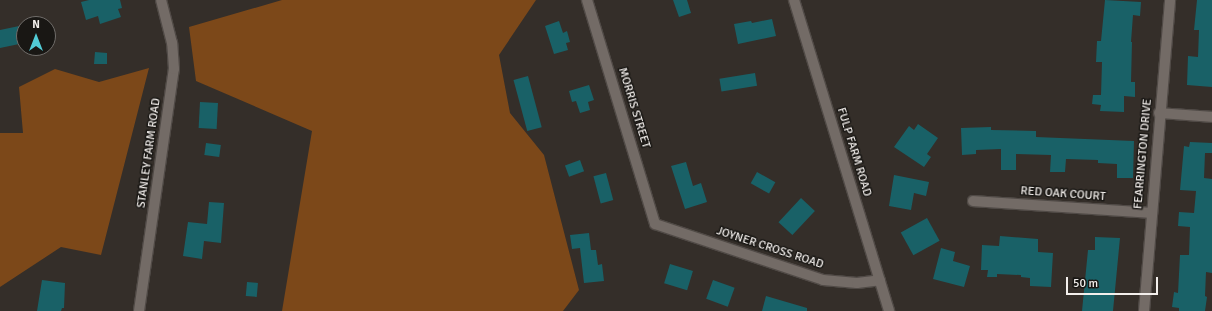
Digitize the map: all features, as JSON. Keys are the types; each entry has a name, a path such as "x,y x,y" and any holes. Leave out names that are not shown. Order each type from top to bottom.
{"street":[{"name":"STANLEY FARM ROAD","path":"139,311 174,69 172,42 161,0"},
{"name":"MORRIS STREET","path":"587,0 655,224"},
{"name":"FULP FARM ROAD","path":"794,0 889,311"},
{"name":"FEARRINGTON DRIVE","path":"1144,311 1159,113 1170,0"},
{"path":"1159,113 1212,117"},
{"name":"RED OAK COURT","path":"973,201 1152,212"},
{"name":"JOYNER CROSS ROAD","path":"655,224 823,280 858,283 880,280"}],"shaded area":[{"path":"282,0 536,0 499,55 510,113 544,155 579,290 563,311 282,311 312,131 196,81 189,27"},
{"path":"149,68 101,255 61,247 0,287 0,133 23,133 19,87 55,69 99,82"}],"building":[{"path":"89,0 120,0 122,8 118,9 121,17 100,24 98,16 86,20 81,2"},
{"path":"673,0 687,0 691,13 679,17"},
{"path":"1105,0 1141,2 1140,16 1133,15 1131,42 1131,82 1135,82 1135,97 1124,96 1124,112 1100,111 1101,105 1092,104 1093,95 1101,95 1102,62 1096,62 1097,41 1101,41"},
{"path":"1197,0 1212,0 1212,87 1187,85 1188,56 1198,57 1199,30 1194,30"},
{"path":"772,19 776,36 738,44 734,24 751,21 752,23"},
{"path":"559,21 563,33 567,31 570,42 566,43 568,50 554,54 545,26"},
{"path":"16,27 16,45 0,48 0,30"},
{"path":"95,52 107,53 107,64 94,64"},
{"path":"755,73 757,86 721,91 719,79"},
{"path":"528,76 542,127 527,131 514,80"},
{"path":"589,85 594,100 588,102 590,110 580,113 576,101 572,102 569,91"},
{"path":"200,102 218,103 217,129 199,128"},
{"path":"918,124 938,138 927,154 931,157 924,167 894,147 909,126 914,130"},
{"path":"991,127 991,130 1036,131 1036,137 1134,141 1133,178 1117,178 1117,164 1098,163 1098,160 1066,159 1065,172 1050,172 1051,155 1016,154 1016,170 1001,170 1001,149 976,150 976,154 962,155 961,128"},
{"path":"1190,142 1212,143 1212,153 1205,153 1204,178 1212,179 1212,273 1206,272 1205,296 1207,297 1205,311 1179,311 1179,308 1172,307 1174,292 1178,293 1180,255 1189,255 1190,227 1178,226 1179,212 1194,213 1196,191 1180,190 1184,146 1189,147"},
{"path":"206,143 221,145 219,157 204,155"},
{"path":"580,160 584,171 569,177 565,165"},
{"path":"686,162 693,186 701,183 707,202 685,209 671,166"},
{"path":"757,172 775,182 769,194 751,183"},
{"path":"606,173 613,200 601,203 593,176"},
{"path":"894,175 929,182 926,196 914,193 911,210 889,206"},
{"path":"801,198 815,211 792,235 778,222"},
{"path":"209,202 224,203 221,243 204,241 202,259 183,256 188,222 207,224"},
{"path":"927,218 940,241 913,255 901,233"},
{"path":"589,233 591,250 596,250 598,265 602,264 604,281 584,283 580,248 572,249 570,235"},
{"path":"1000,236 1038,239 1038,252 1053,253 1051,287 1030,286 1030,278 1021,277 1021,275 997,274 997,277 987,277 988,270 981,270 982,245 999,246"},
{"path":"1095,237 1120,238 1113,311 1082,311 1088,250 1095,250"},
{"path":"941,248 955,252 953,261 970,266 964,287 933,279"},
{"path":"670,264 693,271 687,290 664,283"},
{"path":"42,280 65,283 64,308 62,308 61,311 37,311"},
{"path":"713,280 735,288 728,307 706,299"},
{"path":"247,282 258,283 257,297 246,296"},
{"path":"766,296 807,308 807,311 762,311"}]}
